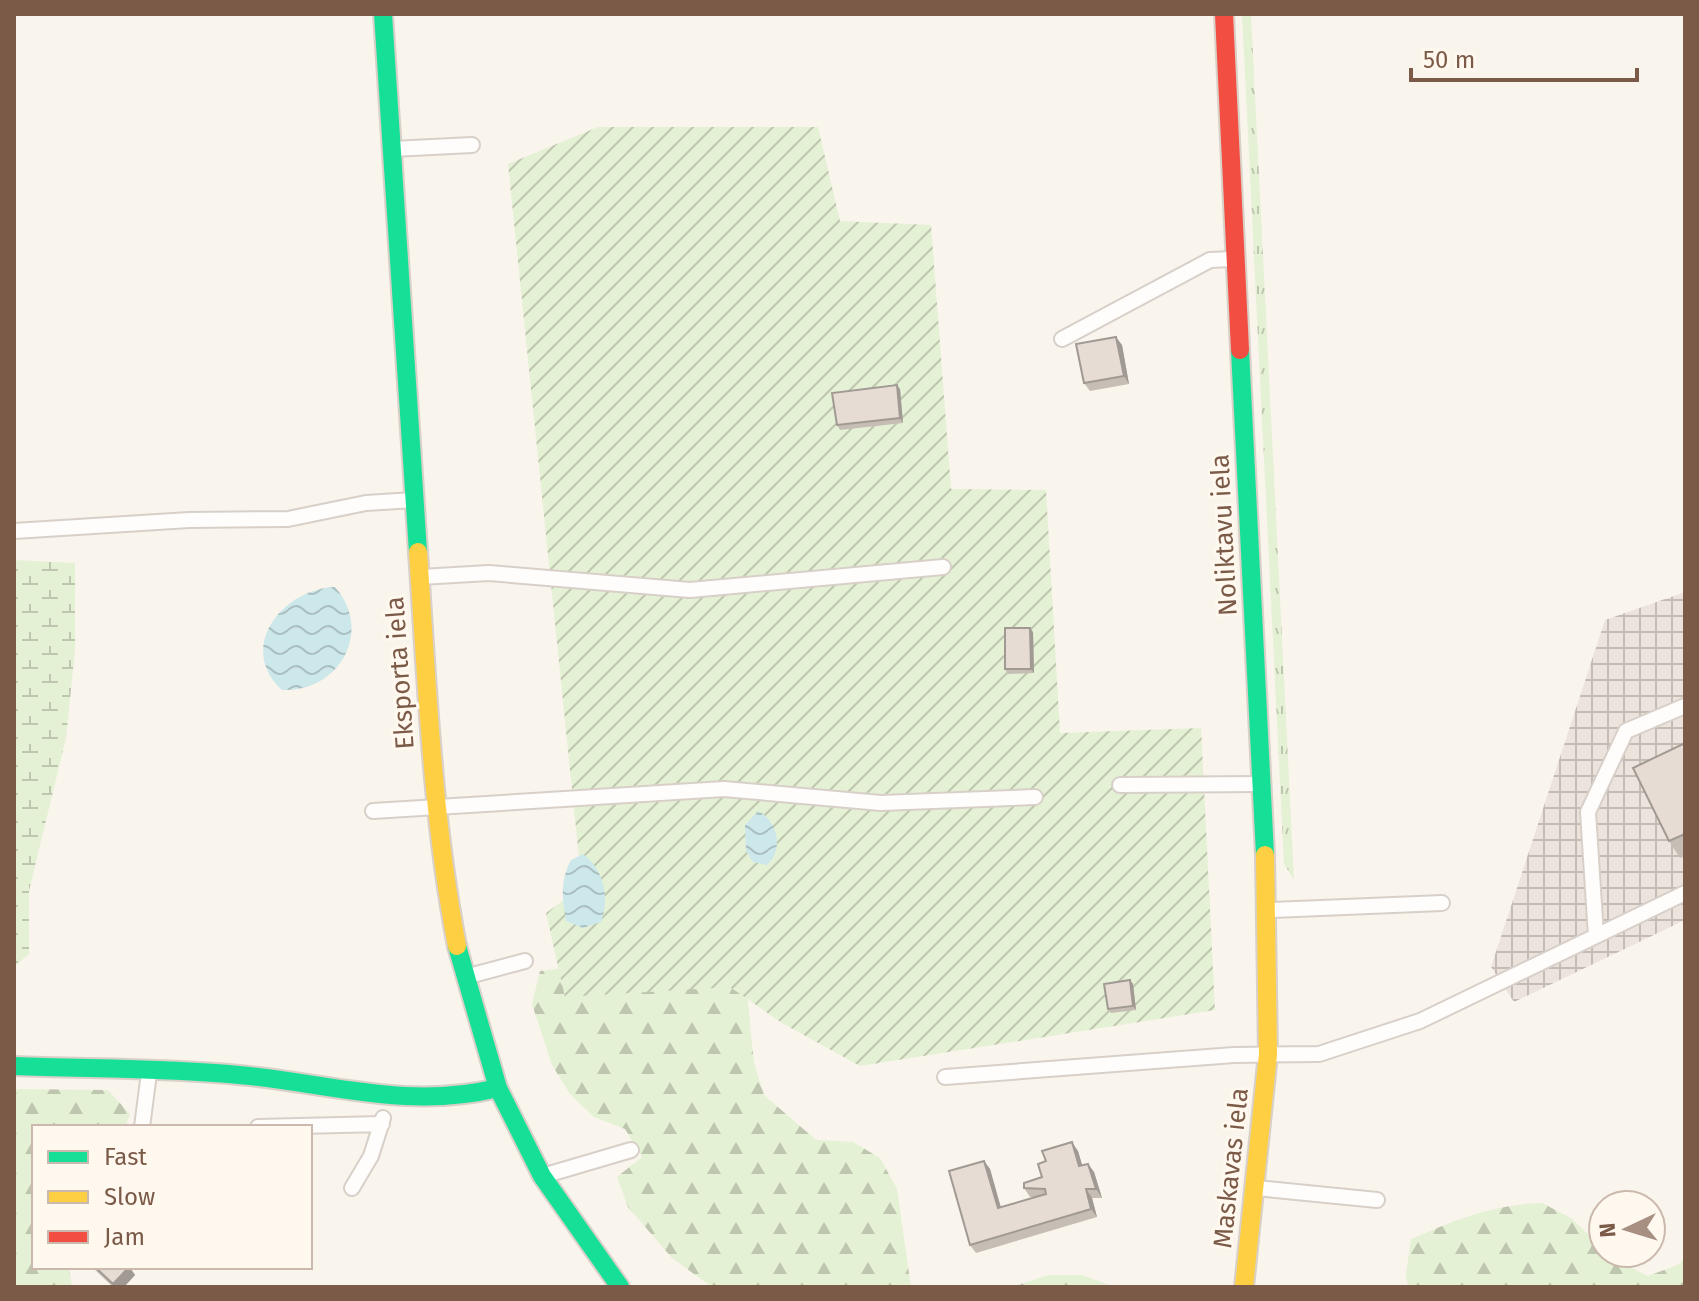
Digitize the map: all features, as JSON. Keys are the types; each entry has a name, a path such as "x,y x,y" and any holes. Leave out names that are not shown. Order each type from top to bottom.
{"street":[{"name":"Eksporta iela","path":"383,14 414,500 442,868 465,977 498,1088 542,1176 620,1287"},
{"name":"Noliktavu iela","path":"1224,14 1268,910 1268,1054"},
{"name":"Maskavas iela","path":"1244,1287 1268,1054"},
{"path":"14,1066 270,1078 386,1097 437,1099 473,1095 498,1088"}],"lane":[{"path":"392,149 472,145"},
{"path":"1062,339 1210,260 1237,259"},
{"path":"14,531 189,520 288,519 366,503 414,500"},
{"path":"420,577 489,573 690,590 943,567"},
{"path":"1596,936 1588,812 1626,731 1685,706"},
{"path":"1120,785 1262,784"},
{"path":"373,811 724,789 881,803 1035,797"},
{"path":"945,1077 1268,1054 1319,1054 1420,1021 1685,893"},
{"path":"1268,910 1442,903"},
{"path":"465,977 525,961"},
{"path":"142,1125 149,1072"},
{"path":"352,1188 371,1156 382,1124 386,1097"},
{"path":"312,1126 382,1124"},
{"path":"542,1176 574,1164 631,1150"},
{"path":"1256,1188 1377,1200"}],"shaded area":[{"path":"1685,592 1685,920 1514,1002 1491,967 1605,620"}],"green space":[{"path":"1242,14 1251,14 1294,880 1284,864"},
{"path":"598,127 818,127 840,221 931,225 951,489 1046,490 1060,733 1201,728 1215,1010 860,1066 782,1023 730,987 565,997 546,913 582,887 508,164"},
{"path":"14,560 75,563 75,650 66,738 29,891 29,954 14,967"},
{"path":"672,954 747,993 754,1063 764,1095 816,1140 853,1142 880,1158 897,1189 911,1287 712,1287 672,1258 628,1207 617,1177 642,1157 625,1129 594,1117 570,1094 552,1065 532,1004 540,971"},
{"path":"14,1089 108,1090 130,1114 126,1125 32,1125 32,1269 69,1269 72,1287 14,1287"},
{"path":"1542,1203 1571,1218 1587,1233 1587,1269 1634,1269 1648,1276 1680,1264 1685,1255 1685,1287 1408,1287 1406,1274 1411,1239 1491,1210"},
{"path":"1049,1275 1082,1275 1115,1287 1011,1287"}],"water":[{"path":"335,587 346,604 351,622 350,640 344,656 334,670 320,681 302,688 282,690 269,674 263,656 271,624 283,609 298,598 316,590"},
{"path":"758,811 770,821 776,836 776,852 767,865 753,862 746,851 745,825"},
{"path":"583,854 600,876 605,903 601,922 583,928 566,921 563,890 571,860"}],"building":[{"path":"1116,337 1124,376 1084,383 1076,344"},
{"path":"897,385 900,418 837,425 832,393"},
{"path":"1005,628 1030,628 1031,669 1005,669"},
{"path":"1685,743 1685,834 1669,841 1633,768"},
{"path":"1130,980 1133,1006 1108,1009 1104,984"},
{"path":"1072,1142 1079,1166 1088,1164 1096,1189 1086,1189 1091,1209 970,1245 949,1171 984,1161 998,1208 1046,1194 1045,1189 1024,1188 1024,1183 1042,1177 1038,1164 1046,1161 1042,1151"},
{"path":"97,1269 127,1269 113,1284"}],"traffic: fast":[{"path":"383,14 418,552"},
{"path":"1240,350 1265,855"},
{"path":"457,946 498,1088 542,1176 620,1287"},
{"path":"14,1066 211,1073 400,1096 464,1094 498,1088"}],"traffic: slow":[{"path":"418,552 436,799 457,946"},
{"path":"1244,1287 1268,1054 1265,855"}],"traffic: jam":[{"path":"1224,14 1240,350"}]}
